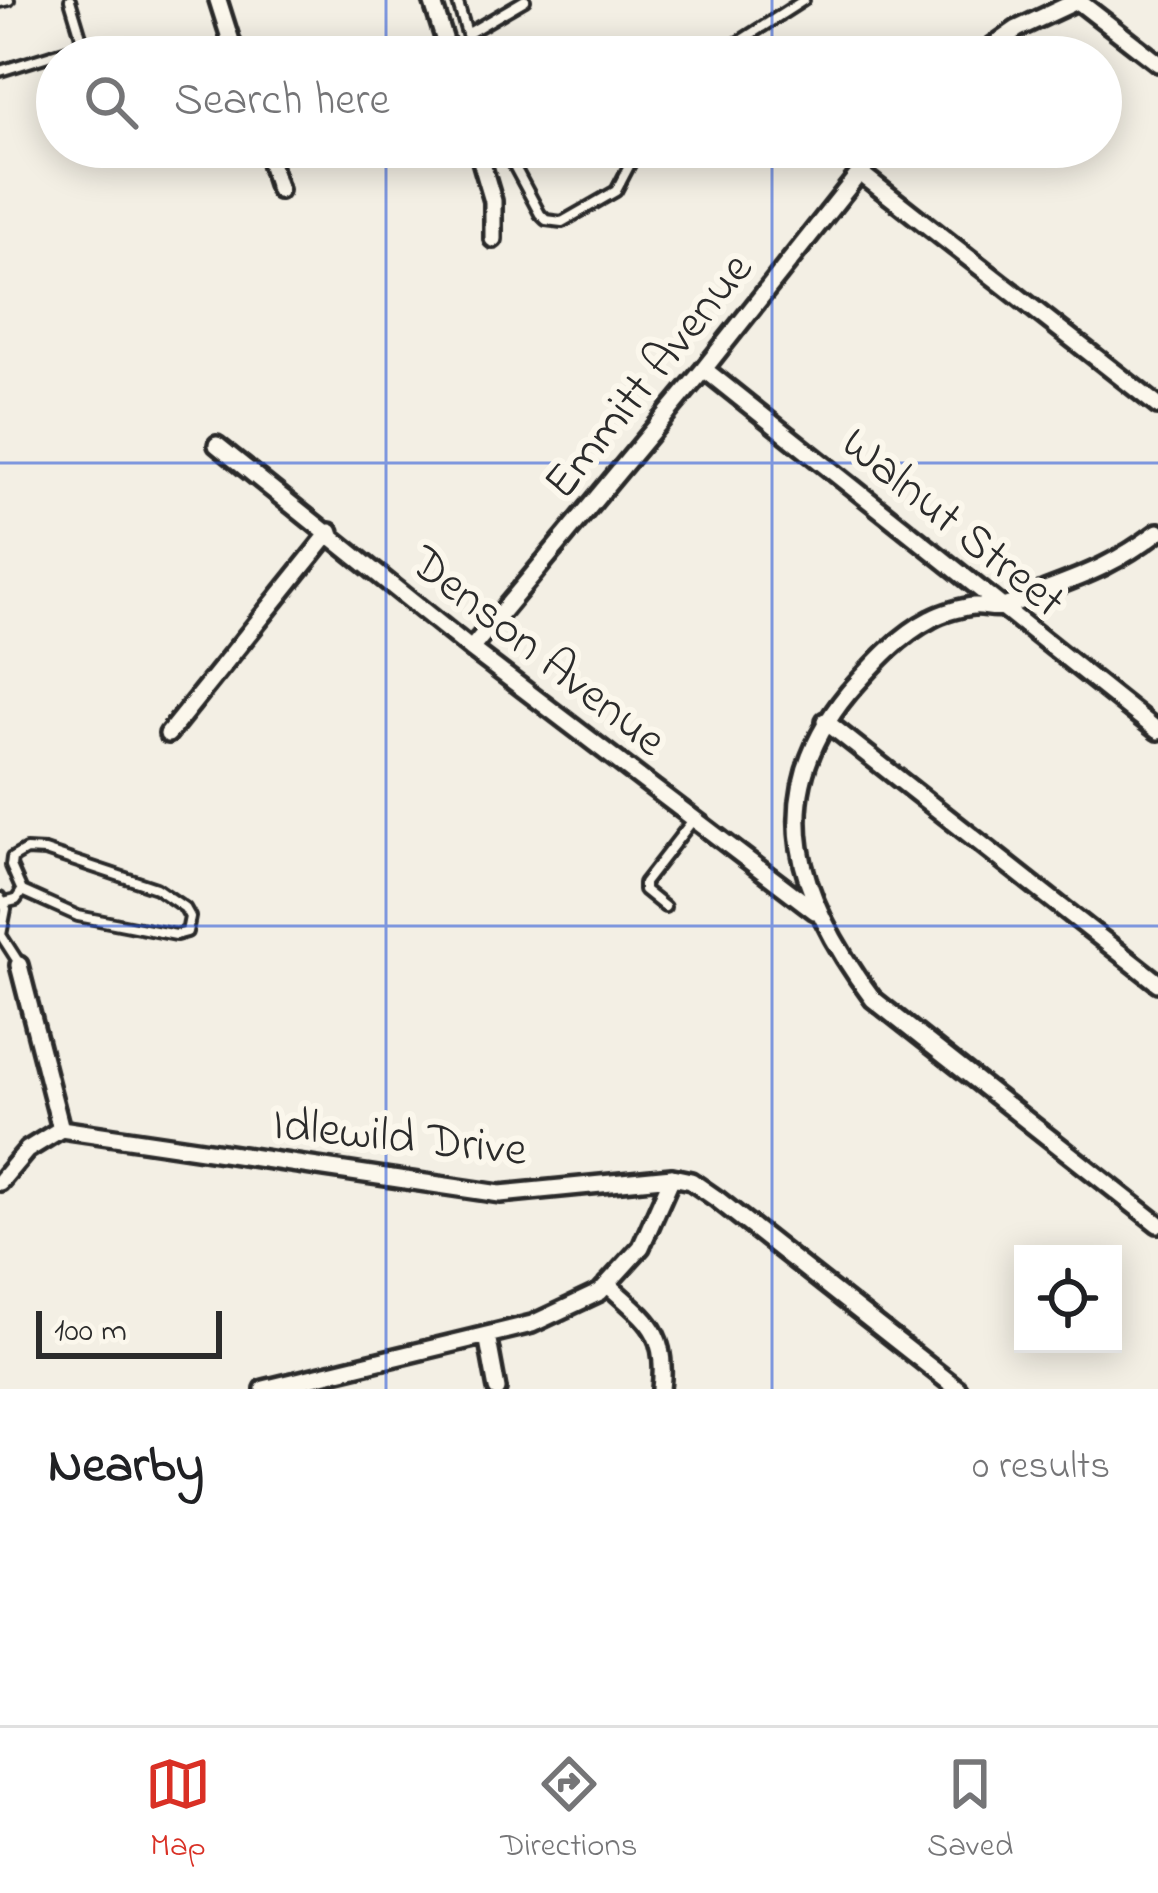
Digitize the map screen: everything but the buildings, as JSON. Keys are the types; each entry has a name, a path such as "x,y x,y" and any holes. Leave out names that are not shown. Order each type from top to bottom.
{"street":[{"path":"218,0 229,36"},
{"path":"432,0 443,36"},
{"path":"1007,36 1078,0 1158,63"},
{"path":"272,168 279,190"},
{"path":"483,168 493,201 493,238"},
{"name":"Emmitt Avenue","path":"471,649 704,369 863,168"},
{"path":"860,172 1158,406"},
{"name":"Walnut Street","path":"704,369 1158,731"},
{"name":"Denson Avenue","path":"217,445 471,649 817,913"},
{"path":"168,734 330,532"},
{"path":"1158,532 1117,563 1001,608 970,606 931,619 879,656 826,721 809,758 797,803 798,854 817,913 872,999 1158,1224"},
{"path":"826,721 1158,982"},
{"path":"0,1182 27,1150 61,1129 19,964"},
{"name":"Idlewild Drive","path":"61,1129 500,1194 672,1177"},
{"path":"264,1389 532,1324 601,1292 641,1247 672,1177 691,1181 717,1199 958,1389"},
{"path":"608,1284 652,1326 664,1358 661,1389"},
{"path":"487,1335 497,1389"}],"lane":[{"path":"0,2 9,0"},
{"path":"70,0 81,36"},
{"path":"458,0 467,34 525,0"},
{"path":"748,36 804,0"},
{"path":"0,71 36,60"},
{"path":"515,168 540,214 562,222 616,190 628,168"},
{"path":"665,907 644,890 644,884 694,819"},
{"path":"26,850 45,851 156,887 185,908 190,925 183,935 176,935 94,921 22,891 12,858 26,850"},
{"path":"19,964 1,935 2,900 16,900 22,891"}]}
